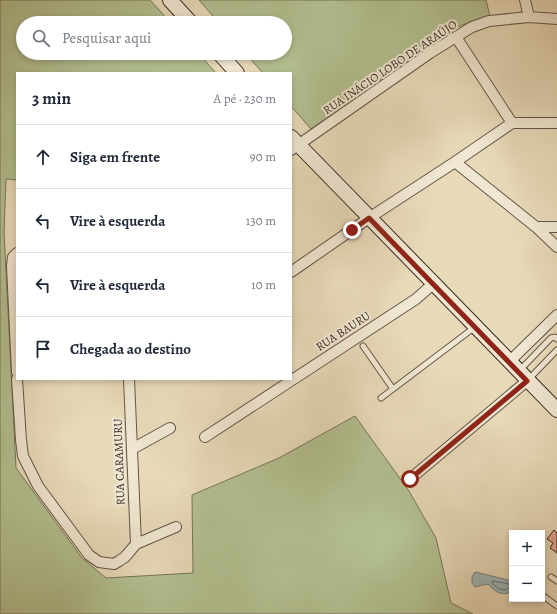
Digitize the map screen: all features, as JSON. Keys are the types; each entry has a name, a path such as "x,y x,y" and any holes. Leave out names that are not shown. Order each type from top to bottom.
{"street":[{"path":"170,0 185,16"},
{"path":"525,0 529,17"},
{"name":"RUA INÁCIO LOBO DE ARAÚJO","path":"293,144 472,27 489,21 529,17 557,18"},
{"path":"456,37 512,123"},
{"path":"225,60 236,72"},
{"path":"292,271 512,123 557,123"},
{"path":"293,144 369,218 518,372 557,410"},
{"path":"455,162 536,227 557,247"},
{"path":"536,227 557,227"},
{"path":"16,255 13,257 12,266 16,351"},
{"name":"RUA BAURU","path":"205,437 416,299 433,284"},
{"path":"410,479 518,372 557,315"},
{"path":"17,380 23,456 38,486 90,554 100,562 114,564 125,557 136,544 176,527"},
{"name":"RUA CARAMURU","path":"129,380 136,544"},
{"path":"132,449 170,428"}],"lane":[{"path":"381,398 475,327"},
{"path":"518,372 551,338 555,337 557,339"},
{"path":"363,346 393,389"},
{"path":"518,372 557,350"},
{"path":"551,577 557,581"},
{"path":"545,597 557,606"}],"green space":[{"path":"0,0 150,0 165,16 16,16 16,60 204,60 215,72 16,72 16,180 6,179 4,232 16,468 82,558 106,578 193,573 192,495 279,458 355,416 409,491 436,538 451,603 473,614 0,614"},
{"path":"199,0 486,0 490,16 455,28 439,42 311,129 292,107 292,72 262,72 251,60 292,60 292,16 213,16"}],"water":[{"path":"475,572 509,580 509,593 499,593 488,584 475,587 472,583 472,577"}],"building":[{"path":"554,530 557,533 557,553 550,548 553,543 547,539"}],"route":[{"path":"352,230 369,218 527,381 410,479"}]}
